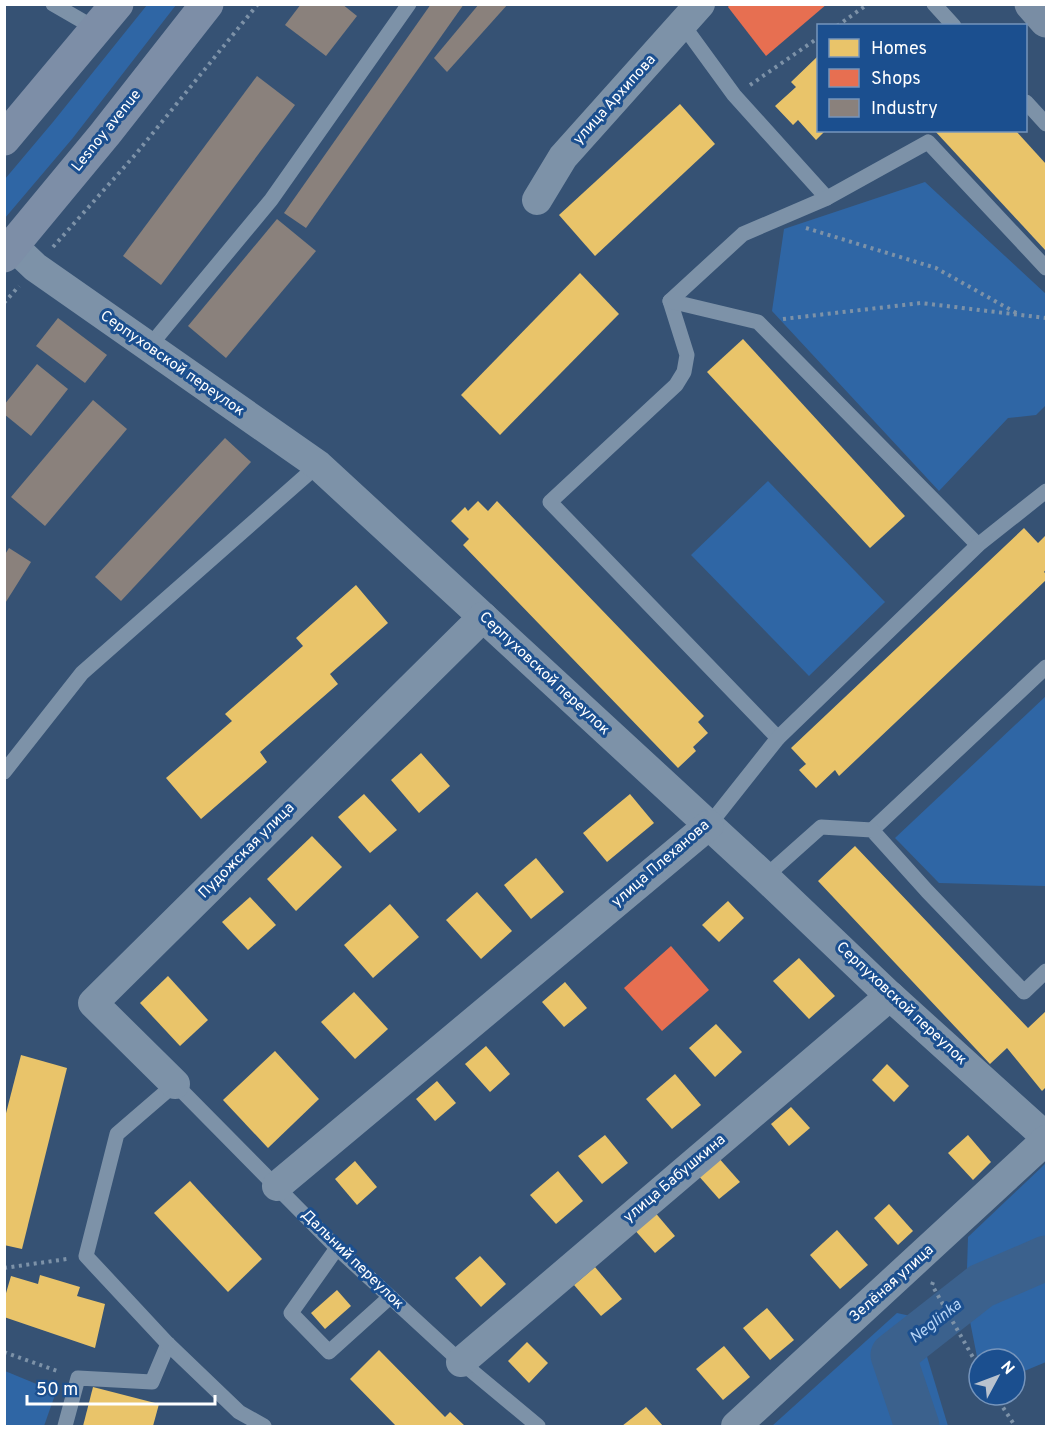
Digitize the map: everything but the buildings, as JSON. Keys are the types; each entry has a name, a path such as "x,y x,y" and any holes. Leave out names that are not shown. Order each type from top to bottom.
{"main road":[{"path":"4,139 98,30 117,4"},
{"name":"Lesnoy avenue","path":"18,256 112,126 207,4"},
{"path":"1031,4 1047,21"}],"street":[{"name":"улица Архипова","path":"537,200 563,158 691,15"},
{"name":"Серпуховской переулок","path":"18,256 318,465 1047,1139"},
{"name":"Пудожская улица","path":"175,1084 88,1008 483,617"},
{"name":"улица Плеханова","path":"276,1186 709,825"},
{"name":"улица Бабушкина","path":"461,1362 890,996"},
{"name":"Зелёная улица","path":"744,1423 1047,1139"}],"lane":[{"path":"53,4 98,30"},
{"path":"148,348 271,200 409,4"},
{"path":"934,4 952,24"},
{"path":"691,15 734,95 827,198"},
{"path":"1027,103 1047,124"},
{"path":"670,301 743,234 827,198 928,142 1047,268"},
{"path":"670,301 758,322 978,545"},
{"path":"670,301 687,355 684,372 676,385 550,502 778,738"},
{"path":"4,772 82,673 318,465"},
{"name":"улица Плеханова","path":"709,825 778,738 978,545 1047,491"},
{"path":"872,830 1047,668"},
{"path":"765,877 821,827 872,830 1024,992 1047,971"},
{"path":"175,1084 117,1134 86,1256 237,1419 264,1426"},
{"name":"Дальний переулок","path":"175,1084 337,1248 461,1362 538,1426"},
{"path":"337,1248 291,1313 329,1352 390,1297"},
{"path":"65,1426 78,1378 152,1382 168,1344"}],"path":[{"path":"4,303 18,256 135,155 258,4"},
{"path":"840,24 868,4"},
{"path":"734,95 817,39"},
{"path":"778,220 936,268 1022,315"},
{"path":"758,322 921,303 1047,318"},
{"path":"4,1268 86,1256"},
{"path":"932,1285 967,1348"},
{"path":"4,1352 78,1378"},
{"path":"1003,1407 1015,1426"}],"shaded area":[{"path":"147,5 176,5 72,139 5,218 5,179"},
{"path":"925,182 1046,294 1046,405 1036,415 1008,418 939,491 772,311 784,229"},
{"path":"768,481 885,602 809,676 691,555"},
{"path":"1046,696 1046,886 939,883 895,838"},
{"path":"1046,1163 1046,1362 1027,1370 1027,1347 975,1347 966,1301 968,1237"},
{"path":"897,1313 915,1317 948,1426 772,1426"},
{"path":"5,1371 56,1392 44,1426 5,1426"}],"waterway":[{"name":"Neglinka","path":"917,1426 893,1355 981,1286 1046,1258"}]}
